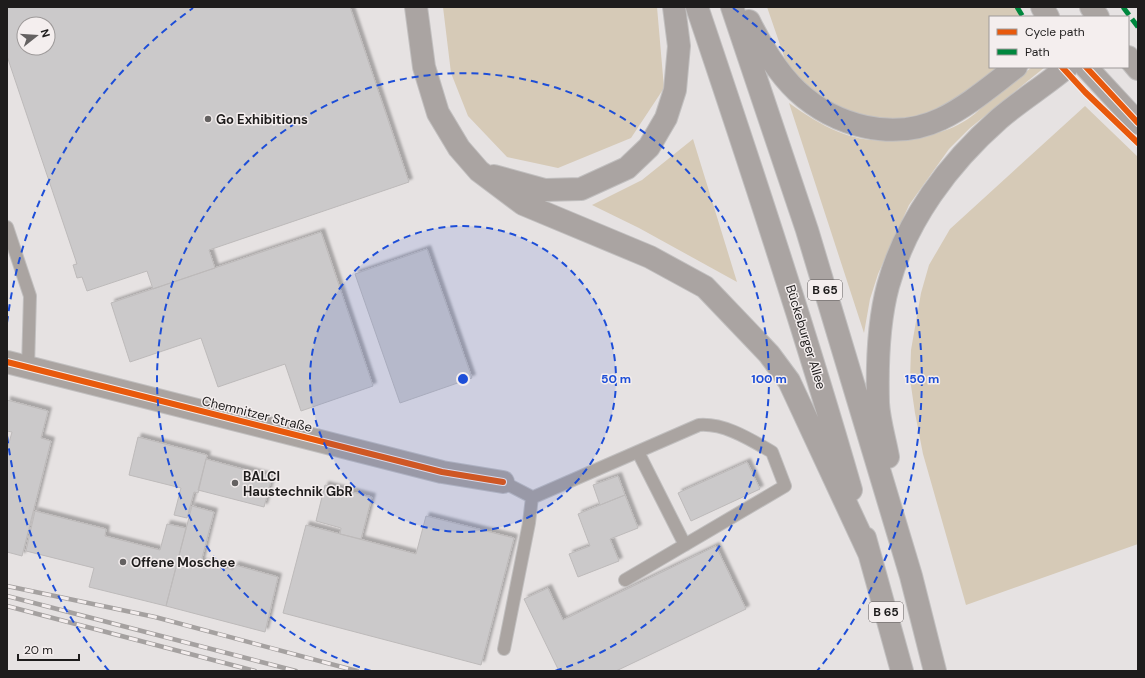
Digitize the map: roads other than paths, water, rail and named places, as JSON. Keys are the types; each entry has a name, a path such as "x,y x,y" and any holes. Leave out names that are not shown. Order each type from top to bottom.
{"highway":[{"path":"416,7 424,67 438,113 460,148 479,170 523,204 650,257 705,287 769,354 789,381 869,553"},
{"path":"479,170 506,180 545,190 581,189 627,168 649,147 666,118 675,90 679,46 674,7"},
{"name":"Bückeburger Allee","path":"697,7 775,238 818,374 902,671"},
{"name":"B 65","path":"732,7 807,230 911,576 935,671"},
{"path":"742,7 761,46 796,90 817,108 837,118 859,126 881,130 898,130 939,120 959,109 1015,68"},
{"path":"911,576 878,405 880,327 888,286 905,240 916,217 954,165 1000,118 1066,68"}],"street":[{"path":"1042,7 1047,16"},
{"path":"1091,7 1097,16"},
{"path":"1129,58 1138,69"},
{"path":"1087,68 1138,123"},
{"name":"Chemnitzer Straße","path":"17,364 442,472 503,482"}],"lane":[{"path":"7,228 30,296 17,364"},
{"path":"503,482 532,496 546,492 699,425 728,430 772,452 785,486 625,580"},
{"path":"638,452 685,545"},
{"path":"504,649 528,530 532,496"}],"railway":[{"path":"7,586 155,617 357,671"},
{"path":"7,596 296,671"},
{"path":"7,606 255,671"}],"place":[{"name":"Go Exhibitions","path":"208,119"},
{"name":"BALCI Haustechnik GbR","path":"235,483"},
{"name":"Offene Moschee","path":"123,562"}]}
